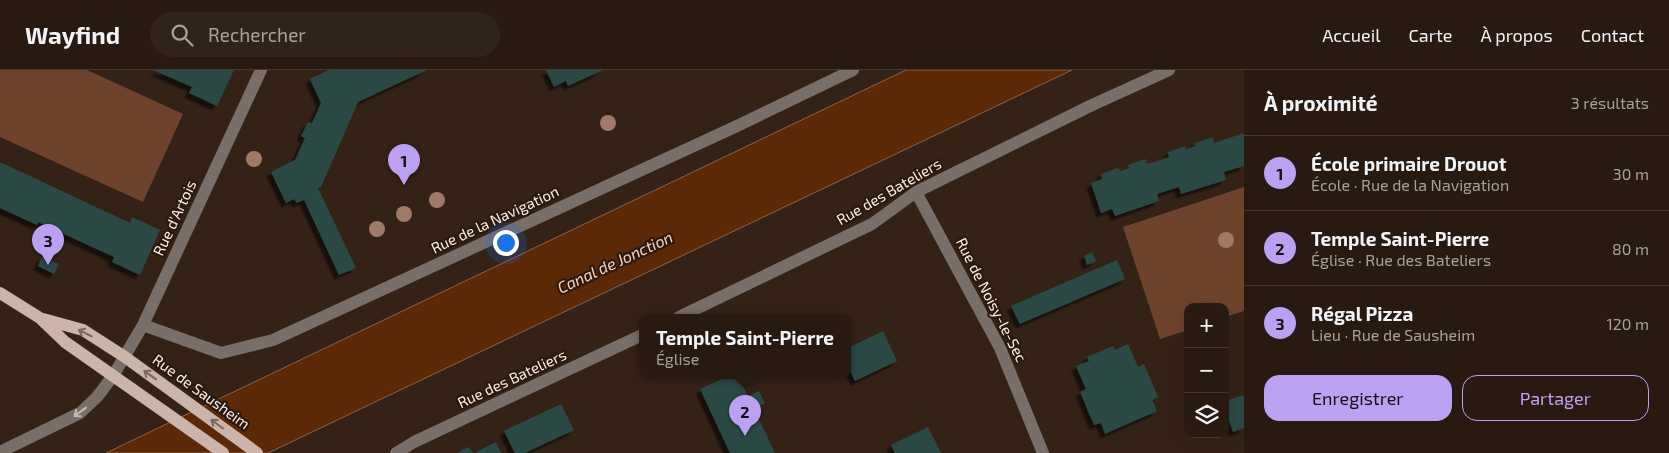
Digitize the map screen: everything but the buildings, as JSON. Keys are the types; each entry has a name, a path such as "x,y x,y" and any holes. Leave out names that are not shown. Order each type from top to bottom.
{"main road":[{"path":"0,293 40,318 65,342 223,453"},
{"name":"Rue de Sausheim","path":"40,318 82,330 125,357 257,453"}],"street":[{"name":"Rue d'Artois","path":"112,376 143,324 261,70"},
{"name":"Rue de la Navigation","path":"143,324 221,353 273,340 737,126 853,70"},
{"name":"Rue des Bateliers","path":"685,314 872,224 916,192 1090,106 1169,70"},
{"name":"Rue de Noisy-le-Sec","path":"916,192 1000,348 1043,453"},
{"name":"Rue des Bateliers","path":"396,453 414,442 639,336"},
{"path":"0,452 80,413 97,396 112,376"}],"shaded area":[{"path":"0,70 87,70 183,114 143,202 0,137"},
{"path":"1244,187 1244,311 1229,316 1229,303 1184,303 1184,331 1160,339 1123,227"}],"water":[{"name":"Canal de Jonction","path":"906,70 1072,70 268,453 106,453"}],"place":[{"name":"École primaire Drouot","path":"404,185"},
{"name":"Régal Pizza","path":"48,265"},
{"name":"Temple Saint-Pierre","path":"745,436"}]}
